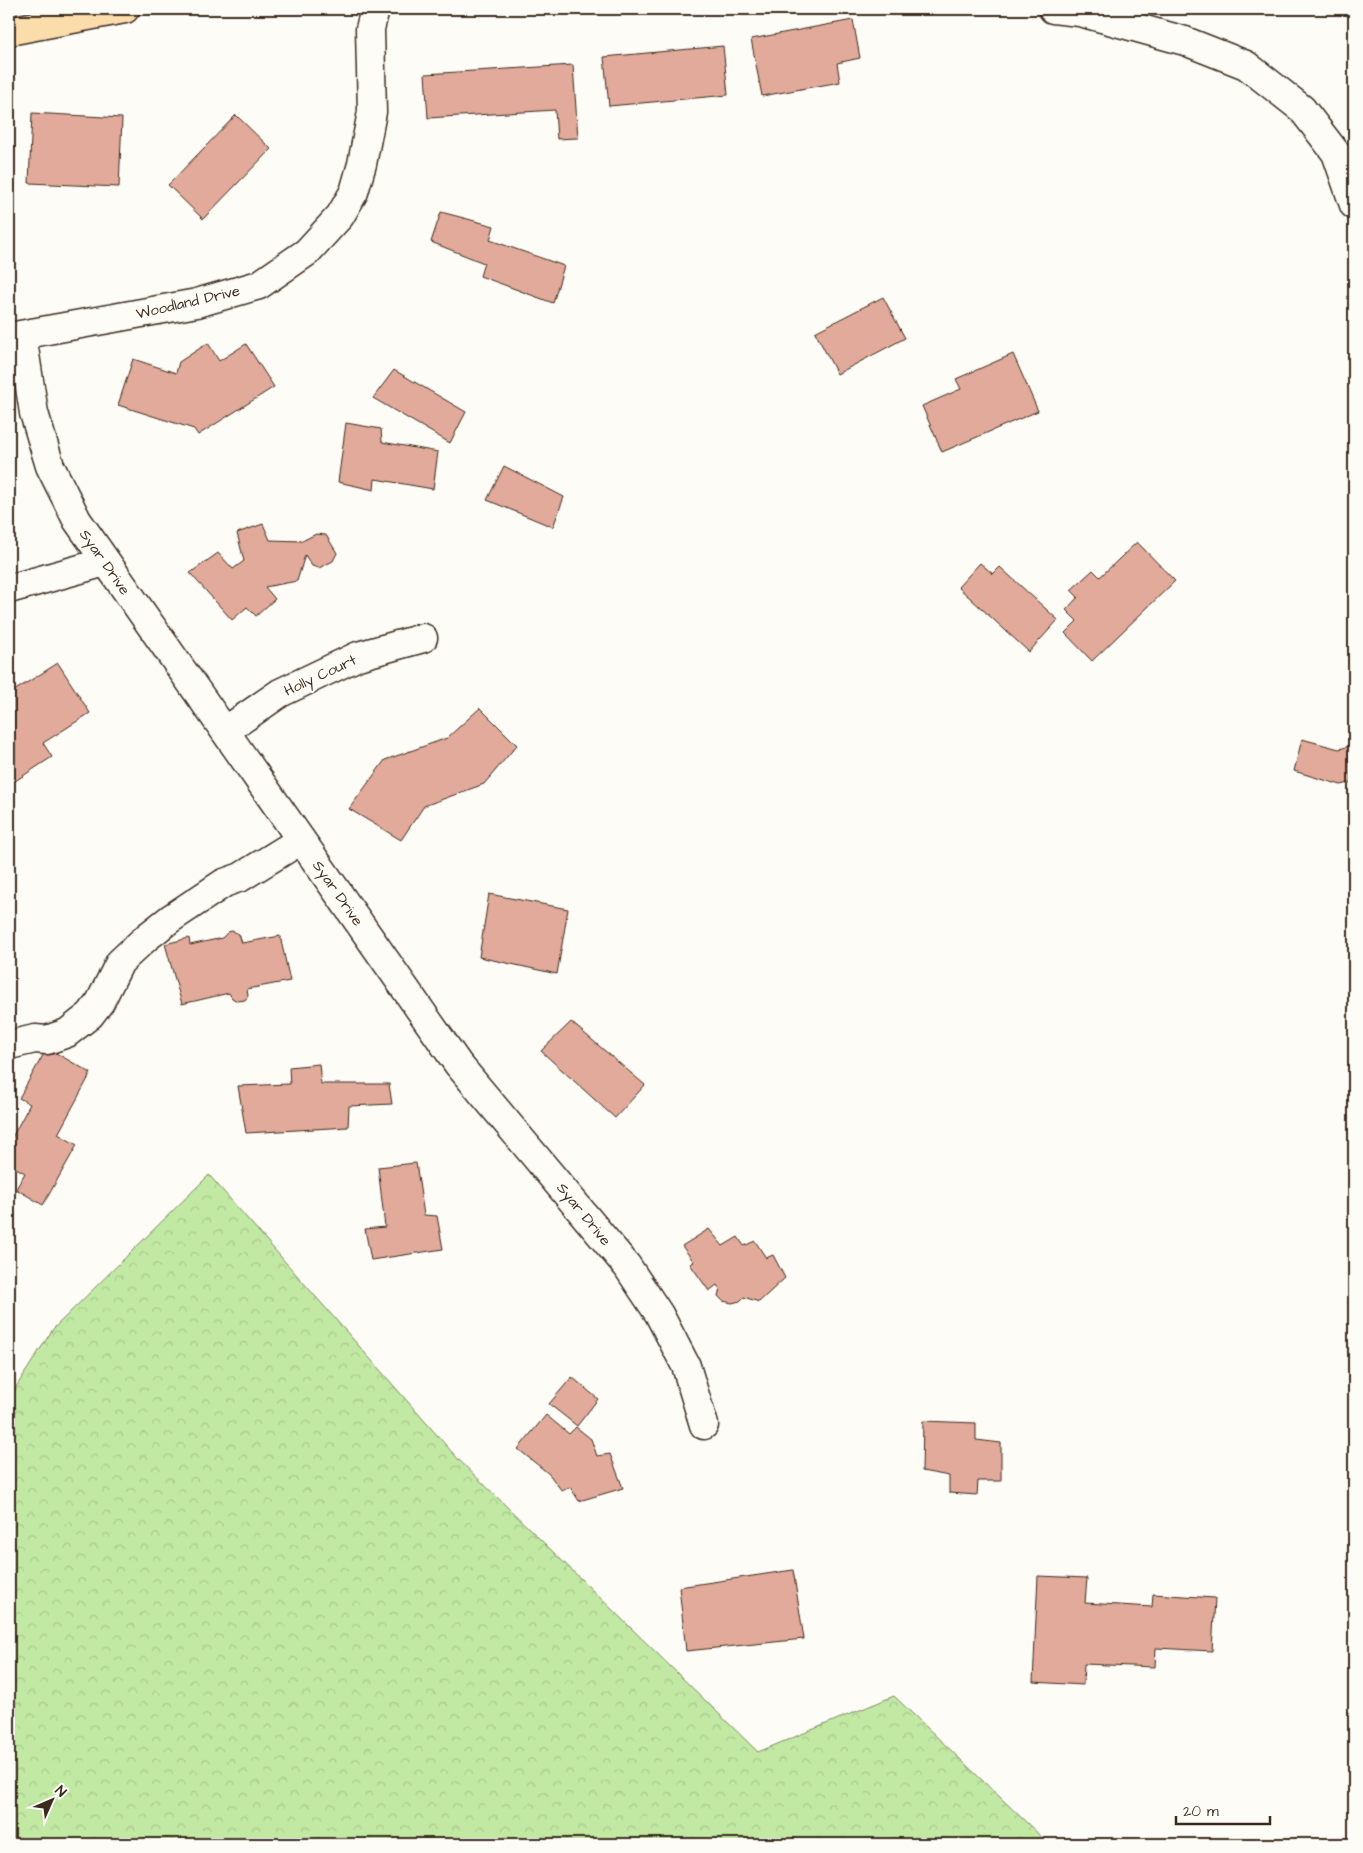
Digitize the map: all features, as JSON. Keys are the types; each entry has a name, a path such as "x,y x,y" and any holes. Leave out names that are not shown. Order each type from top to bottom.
{"main road":[{"path":"9,31 125,9"}],"street":[{"name":"Woodland Drive","path":"15,336 198,303 259,285 307,252 340,216 354,192 362,164 372,112 370,29 375,9"},
{"path":"1053,9 1080,12 1185,41 1246,65 1302,110 1336,153 1354,205"},
{"name":"Syar Drive","path":"15,336 34,413 50,466 76,520 458,1064 626,1266 659,1314 686,1366 704,1425"},
{"path":"9,589 105,562"},
{"name":"Holly Court","path":"225,730 280,693 358,656 423,638"},
{"path":"9,1045 35,1040 47,1040 67,1033 90,1015 100,1002 120,962 170,918 224,883 241,877 301,840"}],"green space":[{"path":"209,1175 458,1459 758,1752 894,1696 1049,1844 9,1844 9,1398 53,1329"}],"building":[{"path":"853,20 860,58 837,63 840,82 762,96 751,39"},
{"path":"723,46 728,95 609,106 604,57"},
{"path":"573,65 578,138 557,139 555,110 428,118 425,74"},
{"path":"32,113 122,118 119,187 29,183"},
{"path":"236,115 271,149 203,219 168,185"},
{"path":"441,212 494,226 490,240 564,266 553,303 480,276 484,263 431,242"},
{"path":"883,297 905,338 837,374 815,332"},
{"path":"208,343 219,361 246,344 274,387 198,435 194,429 118,405 133,359 176,373 179,362"},
{"path":"1013,354 1038,411 942,452 922,406 961,389 956,379"},
{"path":"394,370 466,412 450,443 373,398"},
{"path":"346,423 381,429 382,442 438,452 433,489 375,479 374,490 338,482"},
{"path":"504,466 564,497 553,527 487,500"},
{"path":"263,524 270,540 302,541 316,534 326,535 337,553 333,561 319,568 312,566 305,555 297,581 265,587 275,599 256,616 247,607 232,620 190,573 218,553 233,569 244,561 237,533"},
{"path":"1137,542 1175,581 1092,661 1065,633 1077,621 1066,610 1078,597 1071,590 1093,570 1100,577"},
{"path":"980,563 993,574 1000,567 1058,620 1029,652 958,587"},
{"path":"58,663 90,713 43,743 52,757 9,785 9,694"},
{"path":"480,708 517,745 484,784 424,806 401,840 349,809 385,760 447,738"},
{"path":"1302,739 1339,749 1354,745 1354,782 1341,785 1294,771"},
{"path":"489,894 568,909 557,974 479,957"},
{"path":"232,931 239,934 242,943 280,936 290,981 247,989 248,996 245,1000 237,1001 229,993 182,1004 165,944 189,938 190,945 222,938"},
{"path":"571,1022 645,1085 615,1118 541,1051"},
{"path":"47,1048 91,1073 58,1134 77,1145 43,1205 16,1189 25,1173 9,1164 9,1143 30,1104 19,1098"},
{"path":"319,1064 321,1084 389,1084 392,1104 349,1106 348,1127 246,1133 238,1086 290,1084 289,1067"},
{"path":"416,1163 424,1215 437,1216 443,1249 371,1260 365,1229 385,1227 378,1167"},
{"path":"709,1229 723,1246 738,1237 744,1246 755,1241 766,1258 773,1255 785,1278 759,1302 744,1297 740,1301 732,1303 723,1301 718,1296 720,1289 717,1285 709,1291 690,1264 694,1262 682,1246"},
{"path":"572,1377 598,1399 577,1426 549,1404"},
{"path":"546,1415 569,1434 576,1427 591,1439 597,1456 610,1454 623,1488 579,1501 570,1487 562,1491 549,1474 518,1449"},
{"path":"923,1421 976,1423 976,1440 1001,1443 1001,1481 978,1481 977,1495 949,1493 949,1476 922,1471"},
{"path":"793,1570 804,1639 686,1651 679,1587"},
{"path":"1038,1576 1087,1578 1085,1603 1152,1607 1153,1594 1215,1598 1212,1651 1156,1648 1155,1667 1084,1664 1083,1685 1033,1682"}]}
